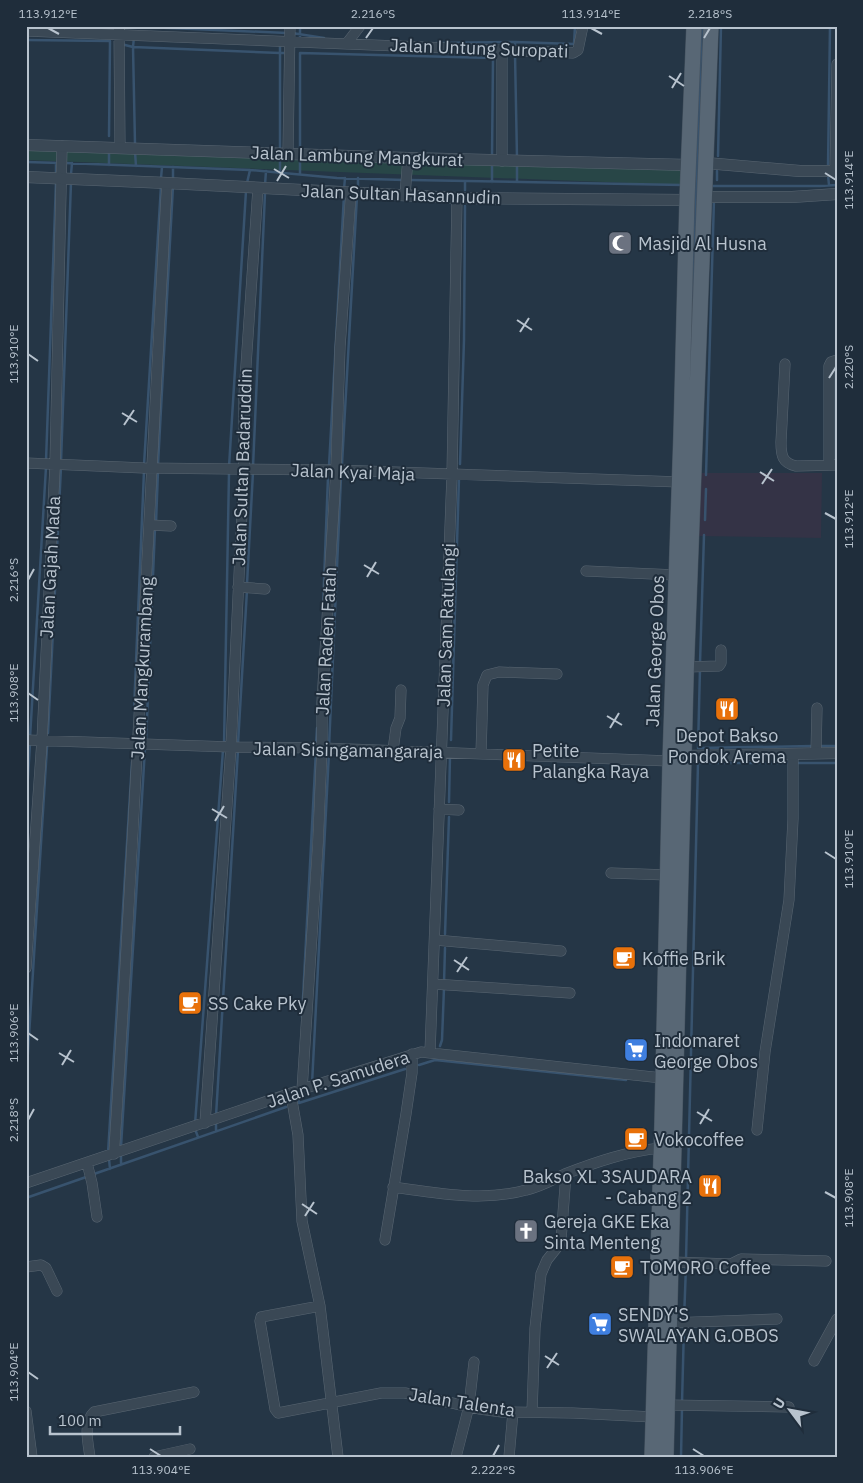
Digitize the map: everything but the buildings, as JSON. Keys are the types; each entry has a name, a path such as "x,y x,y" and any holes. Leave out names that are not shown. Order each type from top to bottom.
{"main road":[{"name":"Jalan George Obos","path":"652,1457 662,1078 685,756 676,575 694,26"},
{"path":"706,162 711,26"},
{"path":"693,61 709,60"},
{"name":"Jalan George Obos","path":"666,1457 673,1162 673,939 668,875 670,761 682,674 699,366 699,311 711,197 706,162"},
{"path":"684,310 699,311"}],"street":[{"path":"288,153 290,26"},
{"path":"26,31 119,30 347,43 360,26"},
{"name":"Jalan Untung Suropati","path":"347,43 573,53 578,50 583,26"},
{"path":"119,30 120,148"},
{"path":"502,50 502,161"},
{"path":"706,162 836,172 837,64"},
{"name":"Jalan Lambung Mangkurat","path":"26,145 288,153 407,163 502,161 689,165"},
{"name":"Jalan Gajah Mada","path":"26,968 42,740 54,465 62,146"},
{"path":"405,195 407,163"},
{"name":"Jalan Sultan Hasannudin","path":"26,177 457,198 687,200"},
{"name":"Jalan Mangkurambang","path":"114,1154 139,744 167,183"},
{"name":"Jalan Sultan Badaruddin","path":"205,1123 231,747 244,469 244,395 258,188"},
{"name":"Jalan Raden Fatah","path":"302,1090 318,842 322,702 336,470 340,347 351,192"},
{"path":"711,197 792,197 837,194"},
{"name":"Jalan Sam Ratulangi","path":"430,1052 438,985 435,940 452,475 457,198"},
{"path":"785,364 781,454 789,464 796,466 833,465 829,366 831,362 837,360"},
{"name":"Jalan Kyai Maja","path":"26,463 152,468 336,470 680,482"},
{"path":"149,525 171,526"},
{"path":"586,571 676,575"},
{"path":"238,587 265,589"},
{"path":"682,674 718,666 721,663 721,650"},
{"path":"481,754 483,685 487,675 499,672 557,674"},
{"path":"393,750 396,728 400,718 401,690"},
{"path":"816,753 817,708"},
{"name":"Jalan Sisingamangaraja","path":"26,740 393,750 670,761"},
{"path":"685,756 837,753"},
{"path":"757,1130 765,1052 789,900 793,819 793,754"},
{"path":"439,809 459,810"},
{"path":"611,873 668,875"},
{"path":"435,940 561,951"},
{"path":"438,985 570,993"},
{"name":"Jalan P. Samudera","path":"26,1183 412,1054 430,1052 662,1078"},
{"path":"385,1240 406,1114 412,1072 412,1054"},
{"path":"291,1094 298,1135 302,1221 320,1306 338,1457"},
{"path":"394,1187 450,1194 490,1196 525,1191 566,1174 635,1151 661,1148"},
{"path":"86,1163 92,1183 97,1217"},
{"path":"532,1412 535,1328 541,1274 546,1260 561,1240 566,1174"},
{"path":"672,1262 731,1264 741,1259 826,1261"},
{"path":"26,1267 42,1265 46,1268 57,1292"},
{"name":"Jalan Talenta","path":"320,1306 261,1317 260,1321 275,1410 278,1413 381,1394 404,1393 480,1409 653,1417"},
{"path":"670,1322 776,1319"},
{"path":"814,1361 837,1319"},
{"path":"456,1457 469,1406 474,1362"},
{"path":"86,1456 87,1424 89,1416 94,1412 194,1392"},
{"path":"667,1405 789,1406"},
{"path":"26,1411 32,1457"},
{"path":"509,1457 514,1412"},
{"path":"154,1457 190,1448"}],"shaded area":[{"path":"700,473 822,473 821,538 697,536"}],"green space":[{"path":"26,147 682,170 682,185 26,160"}],"waterway":[{"path":"122,26 287,33"},
{"path":"300,26 300,40"},
{"path":"515,48 515,42 574,44 575,26"},
{"path":"692,308 702,26"},
{"path":"718,156 721,26"},
{"path":"828,167 830,26"},
{"path":"292,33 324,38"},
{"path":"121,44 133,47 134,37"},
{"path":"26,40 110,41 109,136"},
{"path":"436,43 515,42"},
{"path":"280,43 280,53 287,53"},
{"path":"135,144 133,47 280,53 280,151"},
{"path":"300,150 300,53 493,58 492,157"},
{"path":"515,54 517,158"},
{"path":"109,152 109,165"},
{"path":"135,152 136,166"},
{"path":"280,157 280,173"},
{"path":"300,158 300,174"},
{"path":"26,162 60,163"},
{"path":"56,163 56,174"},
{"path":"65,163 250,170 337,178 404,180"},
{"path":"71,174 72,163"},
{"path":"492,163 492,182"},
{"path":"517,164 517,182"},
{"path":"161,178 162,167"},
{"path":"173,167 173,180"},
{"path":"247,183 250,170"},
{"path":"265,185 266,171"},
{"path":"717,171 717,180"},
{"path":"828,175 829,185"},
{"path":"344,189 345,178"},
{"path":"358,178 358,190"},
{"path":"410,180 682,185"},
{"path":"46,461 56,182"},
{"path":"61,462 71,182"},
{"path":"465,182 465,190"},
{"path":"711,186 837,185"},
{"path":"144,465 161,186"},
{"path":"158,465 173,186"},
{"path":"229,467 246,191"},
{"path":"253,467 265,193"},
{"path":"329,466 344,195"},
{"path":"342,464 357,196"},
{"path":"706,475 714,199"},
{"path":"460,464 464,340 465,206"},
{"path":"30,738 46,467"},
{"path":"48,733 61,467"},
{"path":"134,710 144,471"},
{"path":"156,523 158,471"},
{"path":"247,584 253,472"},
{"path":"224,745 229,473"},
{"path":"323,607 328,477"},
{"path":"329,747 341,477"},
{"path":"451,740 459,478"},
{"path":"705,520 706,489"},
{"path":"146,742 155,528"},
{"path":"700,663 704,535"},
{"path":"238,744 247,590"},
{"path":"700,669 698,748 813,746"},
{"path":"316,745 317,728"},
{"path":"26,809 30,744"},
{"path":"819,746 837,746"},
{"path":"26,1084 47,747"},
{"path":"121,1147 145,748"},
{"path":"195,1124 223,750"},
{"path":"216,1116 238,750"},
{"path":"302,1017 316,750"},
{"path":"312,1084 329,752"},
{"path":"449,802 450,756"},
{"path":"108,1153 132,762"},
{"path":"686,1260 698,763 790,763"},
{"path":"796,763 837,763"},
{"path":"445,934 449,817"},
{"path":"444,983 445,948"},
{"path":"440,1046 442,1040 444,988"},
{"path":"419,1065 435,1060 626,1080"},
{"path":"298,1095 299,1103 405,1069"},
{"path":"94,1174 286,1107"},
{"path":"216,1121 216,1131"},
{"path":"195,1129 198,1137"},
{"path":"121,1155 121,1165"},
{"path":"109,1159 110,1169"},
{"path":"26,1198 89,1176"},
{"path":"684,1320 686,1266"},
{"path":"682,1403 684,1326"},
{"path":"681,1457 682,1408"}],"place":[{"name":"Masjid Al Husna","path":"620,243"},
{"name":"Depot Bakso Pondok Arema","path":"727,709"},
{"name":"Petite Palangka Raya","path":"514,760"},
{"name":"Koffie Brik","path":"624,958"},
{"name":"SS Cake Pky","path":"190,1003"},
{"name":"Indomaret George Obos","path":"636,1050"},
{"name":"Vokocoffee","path":"636,1139"},
{"name":"Bakso XL 3SAUDARA - Cabang 2","path":"710,1186"},
{"name":"Gereja GKE Eka Sinta Menteng","path":"526,1231"},
{"name":"TOMORO Coffee","path":"622,1267"},
{"name":"SENDY'S SWALAYAN G.OBOS","path":"600,1324"}]}
